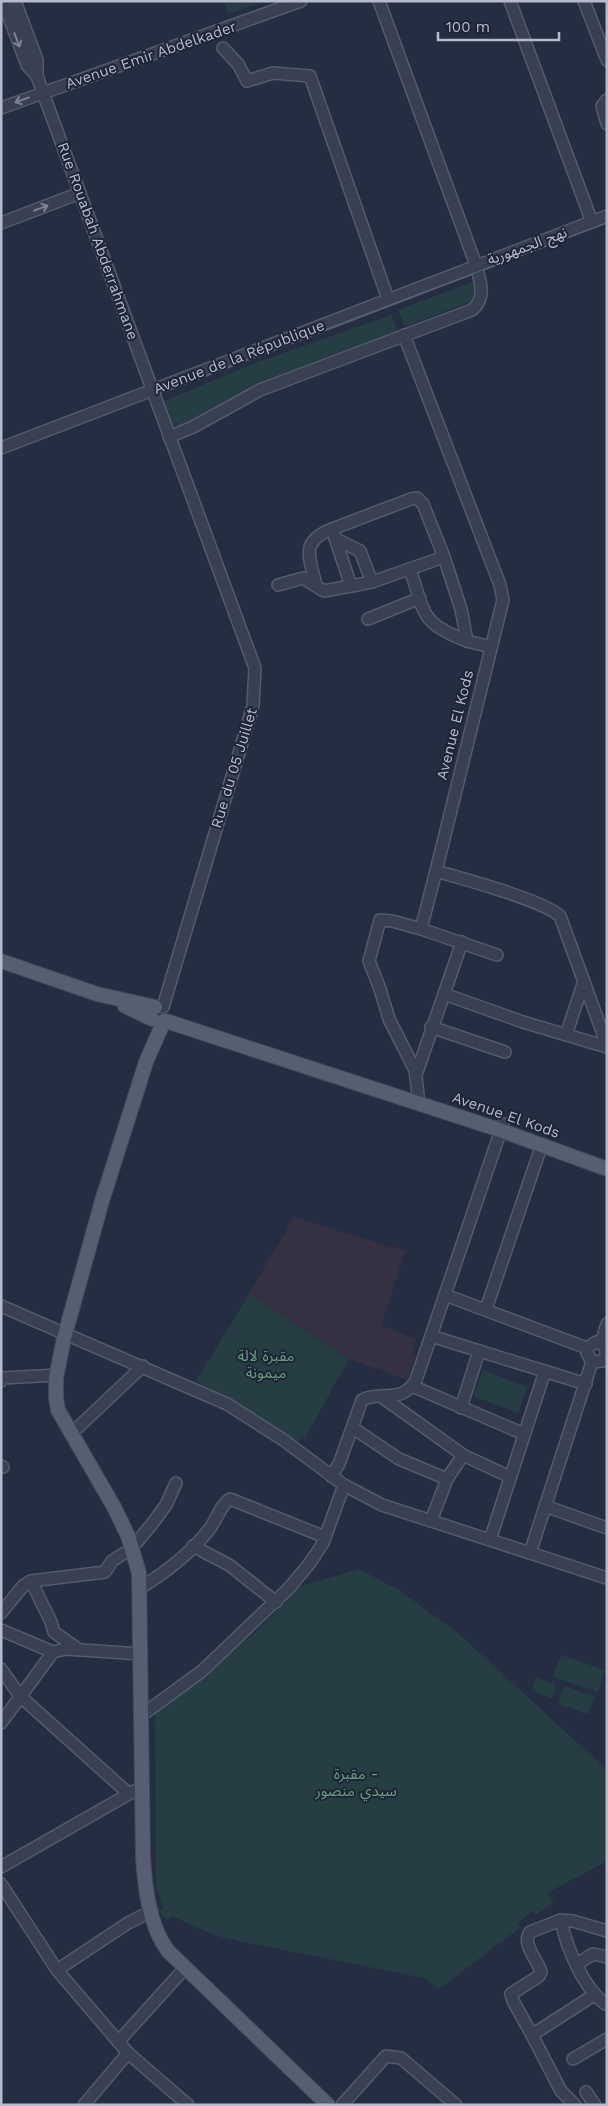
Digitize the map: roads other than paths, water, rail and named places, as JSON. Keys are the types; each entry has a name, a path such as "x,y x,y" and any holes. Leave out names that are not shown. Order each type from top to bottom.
{"main road":[{"name":"Avenue El Kods","path":"1,961 607,1163"},
{"path":"160,1015 102,1201 65,1333 57,1376 56,1398 58,1410 114,1507 138,1567 142,1654 144,1864 152,1911 164,1945 185,1968 328,2105"},
{"name":"Avenue El Kods","path":"501,1127 607,1169"}],"street":[{"path":"3,1 27,65 37,76"},
{"path":"15,1 37,60 37,76"},
{"name":"Avenue Emir Abdelkader","path":"1,108 120,68 301,1"},
{"path":"379,1 476,265"},
{"path":"510,1 592,222"},
{"path":"584,1 607,60"},
{"path":"223,48 238,64 247,81 273,73 310,76 388,299"},
{"name":"Rue Rouabah Abderrahmane","path":"37,76 152,390"},
{"path":"607,100 602,106 607,124"},
{"path":"1,222 80,193"},
{"name":"نهج الجمهورية","path":"169,437 192,427 260,390 476,306 481,295 481,286 476,265 607,216"},
{"name":"Avenue de la République","path":"1,448 476,265"},
{"name":"Avenue El Kods","path":"404,335 500,585 503,600 421,930"},
{"name":"Rue du 05 Juillet","path":"152,390 232,601 255,668 256,680 253,706 160,1015"},
{"path":"316,586 309,550 311,542 320,534 334,534 417,498 423,504 444,557 461,609 467,641"},
{"path":"334,534 360,552 372,582"},
{"path":"334,534 351,586"},
{"path":"278,585 303,578 324,591 372,582 444,557"},
{"path":"410,569 430,623 443,632 491,647"},
{"path":"368,619 420,598"},
{"path":"436,870 557,913 564,922 607,1046"},
{"path":"419,1099 416,1075 388,1019 369,957 380,920 392,920 497,955"},
{"path":"416,1075 431,1027 462,942"},
{"path":"566,1034 584,981"},
{"path":"444,994 607,1046"},
{"path":"431,1027 505,1052"},
{"path":"331,1476 339,1464 362,1400 400,1394 412,1386 431,1336 501,1127"},
{"path":"486,1309 542,1144"},
{"path":"445,1295 587,1348"},
{"path":"1,1306 227,1404 282,1439 344,1485 382,1505 607,1578"},
{"path":"587,1348 588,1358 592,1362 598,1363 605,1352 607,1324"},
{"path":"431,1336 586,1384"},
{"path":"587,1348 591,1344 605,1352"},
{"path":"461,1408 479,1351"},
{"path":"530,1553 592,1362"},
{"path":"71,1434 143,1366"},
{"path":"490,1540 545,1371"},
{"path":"2,1380 57,1376"},
{"path":"412,1386 524,1434"},
{"path":"382,1397 463,1455 510,1477"},
{"path":"353,1428 399,1459 447,1479"},
{"path":"431,1521 447,1479 463,1455"},
{"path":"1,1613 23,1586 31,1581 102,1573 108,1570 112,1562 132,1548 166,1505 176,1483"},
{"path":"142,1715 202,1671 276,1602 310,1563 325,1537 344,1485"},
{"path":"140,1588 164,1572 193,1546 208,1531 230,1499 325,1537"},
{"path":"546,1506 607,1528"},
{"path":"193,1546 229,1566 276,1602"},
{"path":"31,1581 54,1632 78,1649"},
{"path":"1,1630 53,1652 78,1649 142,1654"},
{"path":"1,1723 53,1652"},
{"path":"1,1670 20,1696 129,1794"},
{"path":"1,1867 142,1786"},
{"path":"1,1884 58,1970 118,2042 188,2105"},
{"path":"58,1970 128,1923 152,1911"},
{"path":"561,1920 569,1948 577,1964 594,1995 607,2005"},
{"path":"575,2105 558,2087 532,2035 512,2001 511,1994 539,1976 541,1972 527,1944 527,1936 530,1932 561,1920 573,1921 607,1931"},
{"path":"577,1964 593,1954 607,1957"},
{"path":"118,2042 185,1968"},
{"path":"532,2035 594,1995"},
{"path":"573,2059 607,2038"},
{"path":"84,2105 128,2053"},
{"path":"342,2105 386,2056 394,2056 401,2058 456,2105"},
{"path":"586,2092 595,2105"}],"tram line":[{"path":"160,392 607,223"}],"park label":[{"name":"مقبرة لالة ميمونة","path":"266,1364"},
{"name":"مقبرة - سيدي منصور","path":"356,1782"}]}
